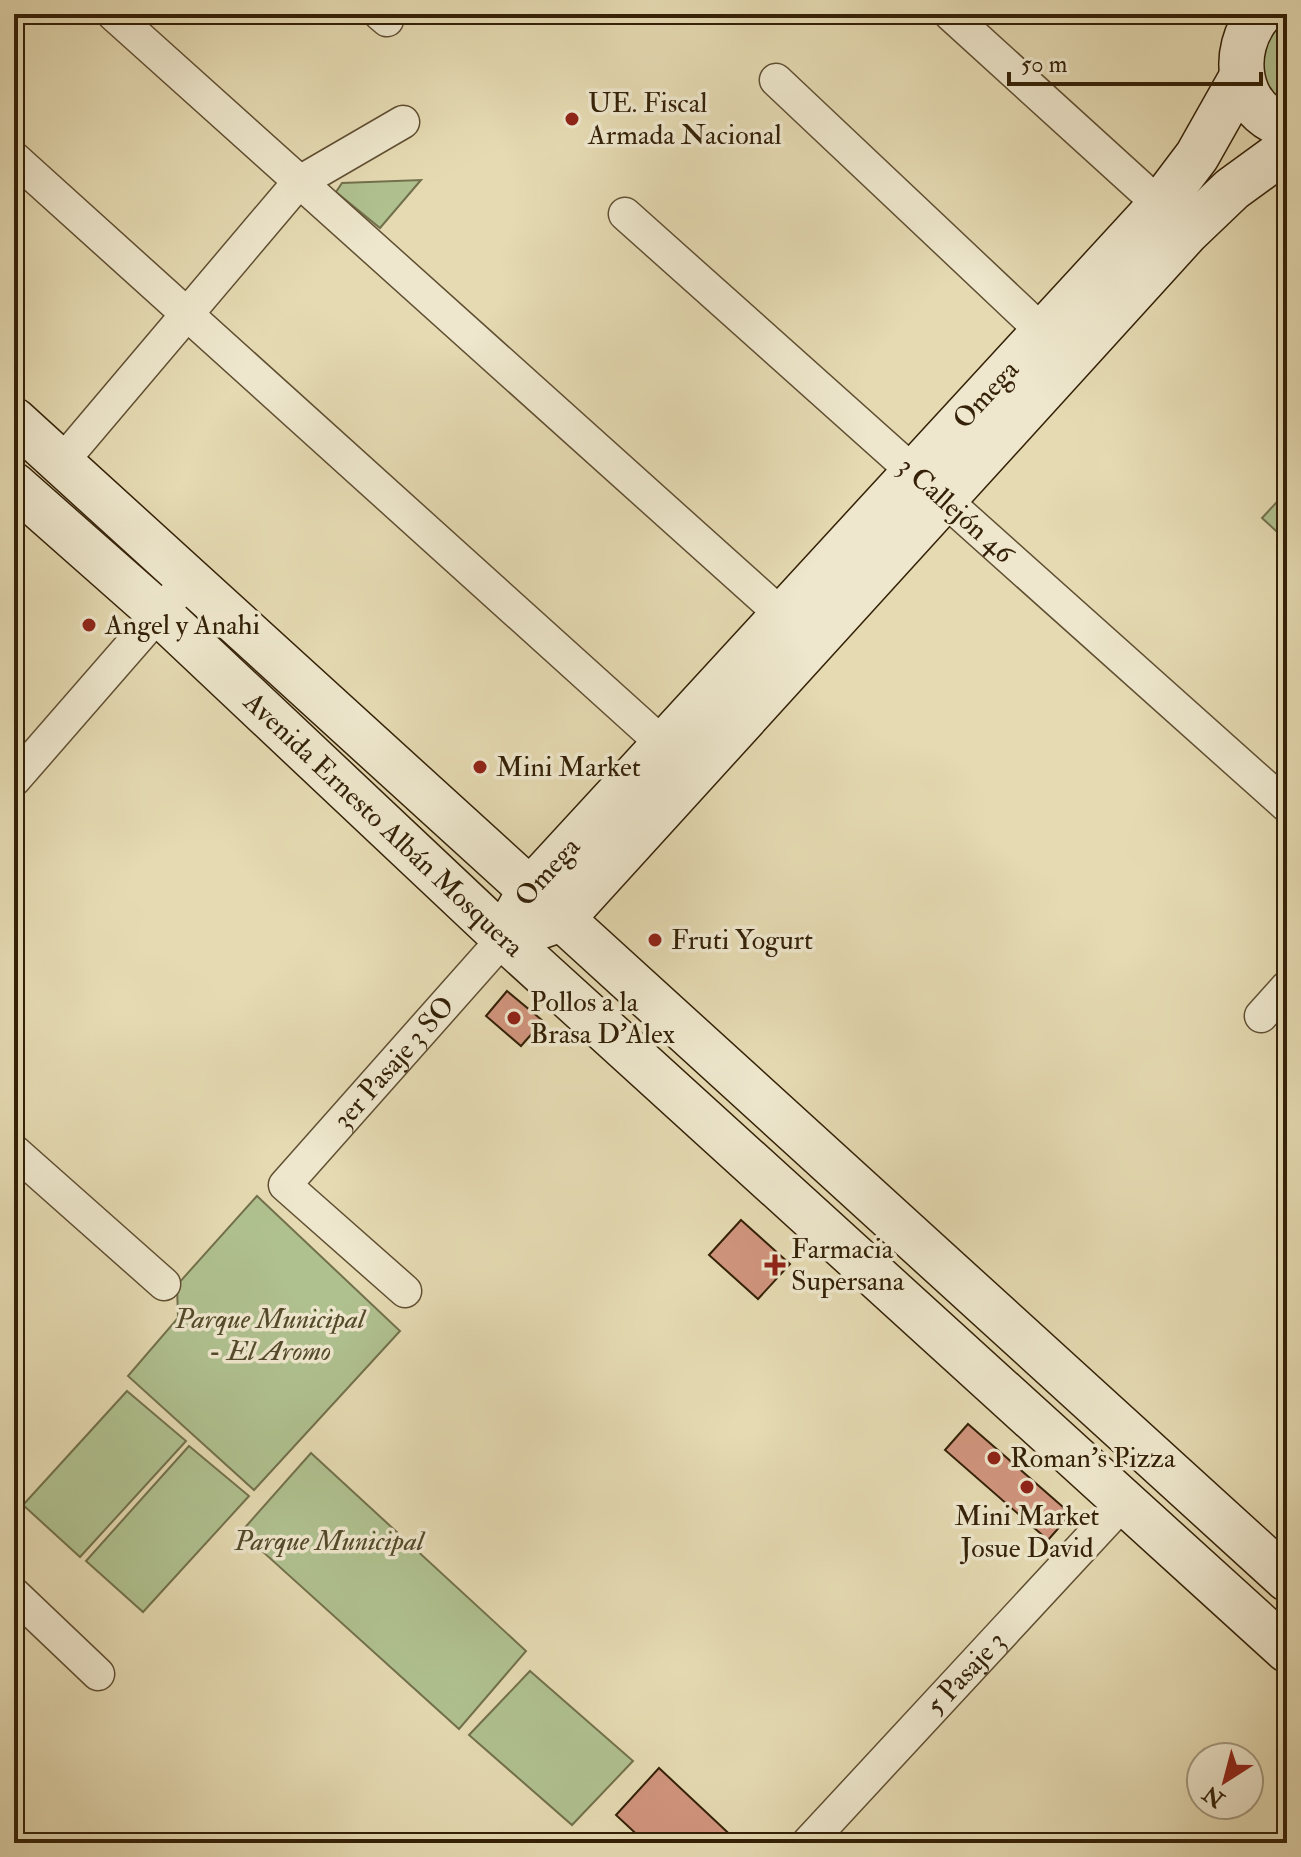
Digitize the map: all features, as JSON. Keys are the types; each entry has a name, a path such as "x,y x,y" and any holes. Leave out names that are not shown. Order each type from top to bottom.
{"street":[{"path":"113,14 782,615"},
{"path":"950,14 1160,205"},
{"path":"1247,21 1240,56 1241,78 1249,97 1262,113 1287,126"},
{"name":"Omega","path":"504,938 562,919 929,486 1043,332 1160,205 1197,156 1241,78"},
{"path":"776,80 1043,332"},
{"path":"61,463 298,183 403,122"},
{"name":"Omega","path":"504,938 530,890 782,615 929,486 1232,189 1287,149"},
{"path":"14,158 663,744"},
{"name":"3 Callejón 46","path":"625,214 1287,806"},
{"name":"Avenida Ernesto Albán Mosquera","path":"14,420 1287,1579"},
{"name":"Avenida Ernesto Albán Mosquera","path":"14,485 160,614 504,938 1287,1650"},
{"path":"14,780 189,579"},
{"name":"3er Pasaje 3 SO","path":"405,1291 285,1185 504,938"},
{"path":"1261,1016 1287,987"},
{"path":"14,1151 164,1284"},
{"name":"5 Pasaje 3","path":"808,1843 1124,1502"},
{"path":"14,1594 98,1674"}],"green space":[{"path":"1287,21 1287,106 1268,88 1261,63 1267,39"},
{"path":"421,180 380,228 336,192 342,183"},
{"path":"1287,491 1287,541 1262,518"},
{"name":"Parque Municipal - El Aromo","path":"257,1196 400,1331 254,1490 128,1376 178,1318 177,1285"},
{"path":"127,1391 186,1441 80,1557 23,1505"},
{"path":"189,1446 249,1496 143,1612 86,1561"},
{"name":"Parque Municipal","path":"311,1453 526,1651 459,1729 241,1532"},
{"path":"530,1671 633,1761 572,1825 469,1735"}],"building":[{"name":"Pollos a la Brasa D'Alex","path":"507,991 543,1021 521,1046 486,1016"},
{"path":"741,1220 790,1264 758,1299 709,1255"},
{"path":"968,1424 1071,1514 1048,1540 945,1450"},
{"path":"659,1768 739,1843 646,1843 616,1815"}],"place":[{"name":"UE. Fiscal Armada Nacional","path":"572,119"},
{"name":"Angel y Anahi","path":"89,625"},
{"name":"Mini Market","path":"480,767"},
{"name":"Fruti Yogurt","path":"655,940"},
{"name":"Pollos a la Brasa D'Alex","path":"514,1018"},
{"name":"Farmacia Supersana","path":"775,1265"},
{"name":"Roman's Pizza","path":"994,1458"},
{"name":"Mini Market Josue David","path":"1027,1487"}]}
